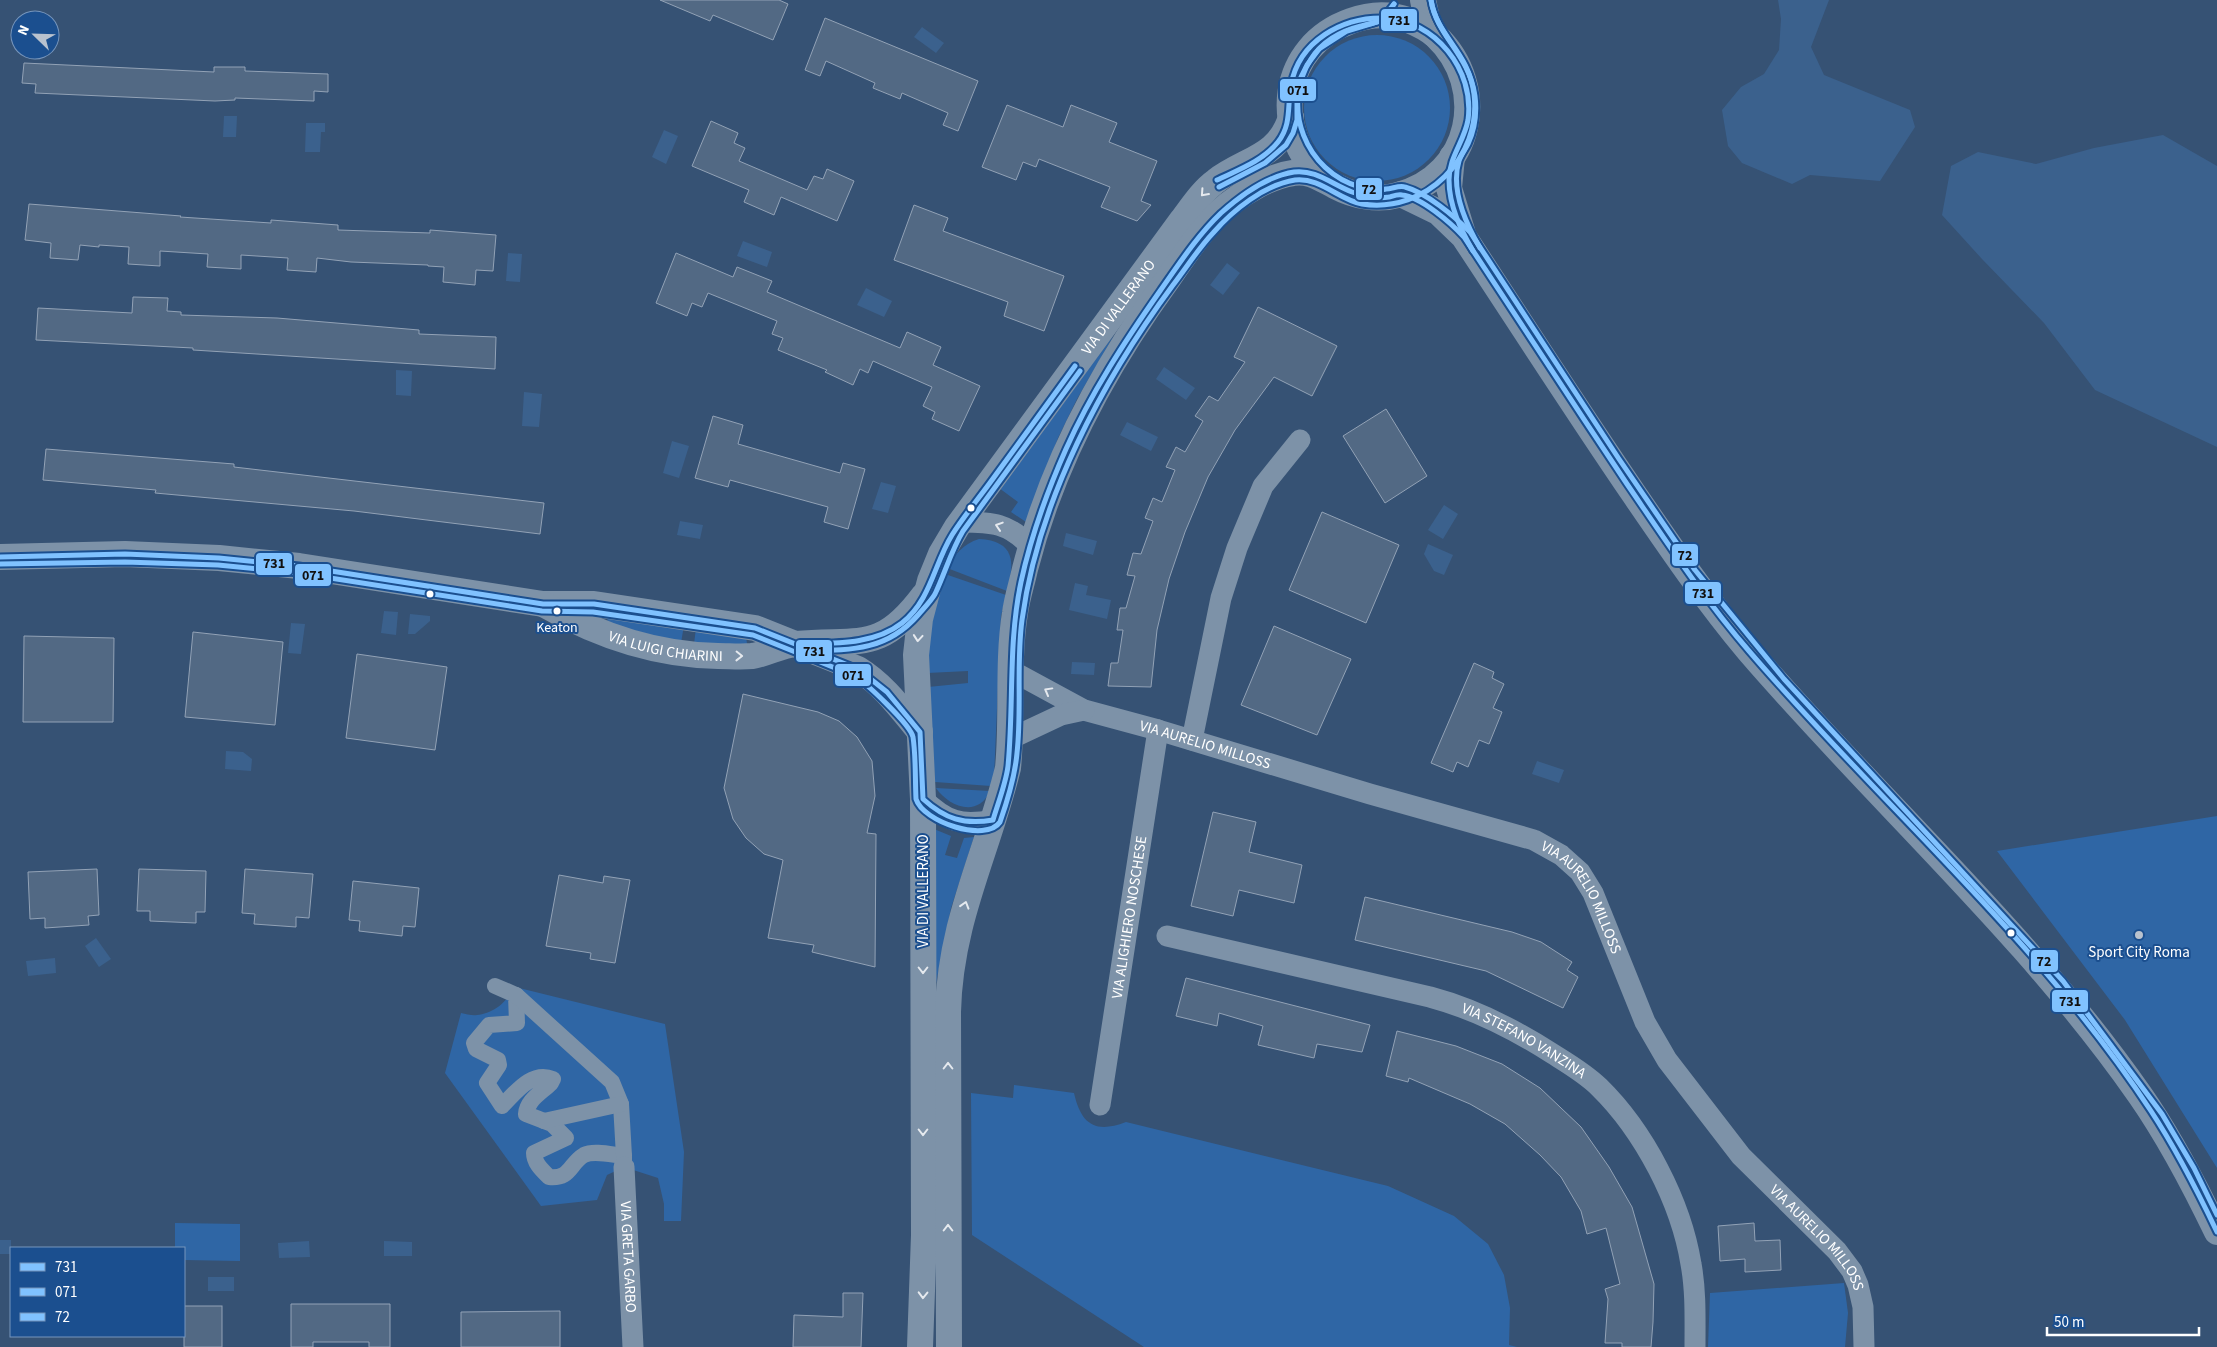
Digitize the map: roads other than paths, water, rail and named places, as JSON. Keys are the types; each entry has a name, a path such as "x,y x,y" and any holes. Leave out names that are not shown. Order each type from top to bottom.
{"street":[{"name":"VIA DI VALLERANO","path":"949,1347 948,987 954,948 964,908 1008,768 1015,610 1031,547 1052,484 1092,398 1129,335 1190,247 1210,222 1231,203 1261,185 1296,172 1309,173 1346,191 1368,197 1401,194 1430,181 1452,157 1466,130 1468,100 1464,79 1456,61 1435,35 1427,19 1423,0"},
{"name":"VIA DI VALLERANO","path":"1322,179 1302,153 1290,117 1290,93 1293,79 1298,66 1309,49 1322,36 1338,26 1382,8 1435,35"},
{"name":"VIA DI VALLERANO","path":"920,1347 924,1235 924,798 917,644 920,619 927,591 942,554 961,522 1194,204 1216,180 1268,152 1280,139 1290,117"},
{"path":"1452,157 1449,188 1464,236"},
{"path":"1401,194 1438,212 1464,236 1613,463 1689,574 1778,684 2056,985 2156,1118 2187,1172 2217,1232"},
{"path":"1192,740 1221,598 1237,548 1263,486 1300,440"},
{"path":"961,522 988,523 1003,526 1031,547"},
{"name":"VIA LUIGI CHIARINI","path":"0,557 125,554 250,560 543,604 594,604 755,628 858,669 887,692 920,732"},
{"name":"VIA LUIGI CHIARINI","path":"543,604 610,637 643,647 690,655 752,656 794,644 859,641 882,636 901,623 927,591"},
{"name":"VIA AURELIO MILLOSS","path":"1012,671 1084,710 1534,840 1554,849 1580,872 1592,893 1648,1027 1667,1060 1741,1156 1837,1251 1852,1272 1858,1285 1863,1307 1864,1347"},
{"name":"VIA AURELIO MILLOSS","path":"1010,738 1062,714 1084,710"},
{"name":"VIA ALIGHIERO NOSCHESE","path":"1100,1105 1158,730"},
{"path":"924,798 942,815 955,821 973,823 993,820"},
{"name":"VIA STEFANO VANZINA","path":"1167,936 1430,997 1464,1008 1499,1022 1517,1032 1591,1080 1612,1101 1641,1140 1672,1199 1682,1225 1691,1262 1695,1298 1695,1347"},
{"path":"495,986 516,995 612,1082 621,1104 624,1161 591,1153 583,1156 566,1174 558,1178 549,1177 534,1158 534,1153 540,1148 558,1144 566,1138 563,1133 544,1121 526,1114 526,1108 530,1101 551,1083 553,1079 547,1076 535,1077 502,1106 487,1083 499,1065 498,1060 476,1049 474,1042 489,1025 517,1023 516,995"},
{"path":"544,1121 621,1104"},
{"name":"VIA GRETA GARBO","path":"624,1161 633,1347"}],"place":[{"name":"Keaton","path":"557,611"},
{"name":"Sport City Roma","path":"2139,935"}]}
